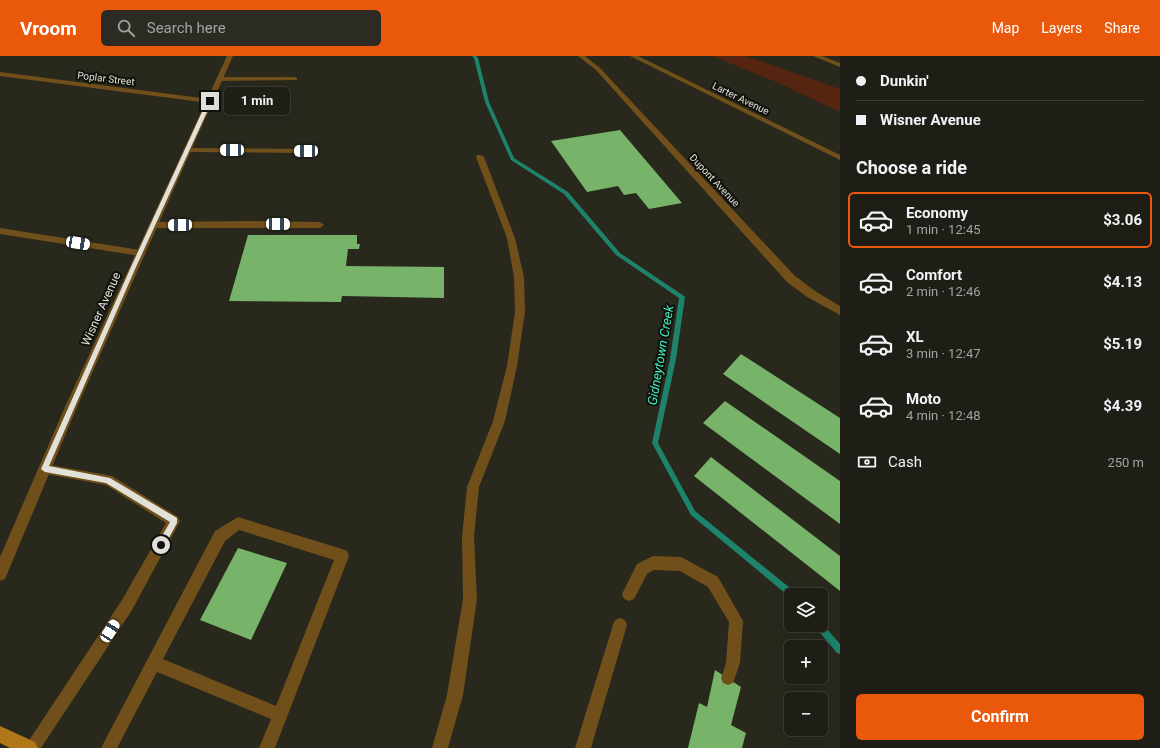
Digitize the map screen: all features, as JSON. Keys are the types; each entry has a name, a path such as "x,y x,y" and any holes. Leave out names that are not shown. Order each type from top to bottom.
{"main road":[{"path":"0,734 29,748"}],"street":[{"name":"Wisner Avenue","path":"0,574 140,253 230,56"},
{"name":"Dupont Avenue","path":"581,56 598,69 791,279 811,294 840,311"},
{"name":"Larter Avenue","path":"633,56 840,158"},
{"path":"816,56 840,65"},
{"name":"Poplar Street","path":"0,74 210,101"},
{"path":"0,230 140,253"}],"lane":[{"path":"220,79 295,79"},
{"path":"187,150 306,151"},
{"path":"440,748 455,695 470,599 468,537 473,487 499,421 512,366 520,312 519,278 511,238 480,157"},
{"path":"153,225 320,225"},
{"path":"32,748 127,604 174,521 108,480 45,469"},
{"path":"109,748 220,536 238,523 342,556 267,748"},
{"path":"630,594 642,570 653,563 681,564 713,582 736,621 733,664 728,678"},
{"path":"583,748 620,625"},
{"path":"154,662 280,715"}],"shaded area":[{"path":"712,56 746,56 840,89 840,112 774,81"}],"building":[{"path":"620,130 682,203 649,209 636,193 624,195 618,186 587,192 551,141"},
{"path":"248,235 357,235 357,244 360,244 359,249 348,249 346,266 444,267 444,298 342,296 341,302 229,301"},
{"path":"741,354 840,418 840,454 723,374"},
{"path":"725,401 840,481 840,524 703,423"},
{"path":"711,457 840,556 840,591 694,476"},
{"path":"238,548 287,563 251,640 200,620"},
{"path":"715,670 741,687 731,725 746,733 742,748 688,748 699,703 707,707"}],"waterway":[{"name":"Gidneytown Creek","path":"474,56 476,58 487,102 512,159 566,193 618,254 682,297 673,359 655,443 693,513 784,588"},
{"name":"Gidneytown Creek","path":"825,632 840,650"}],"route":[{"path":"161,545 174,521 108,480 45,469 71,407 210,101"}]}
